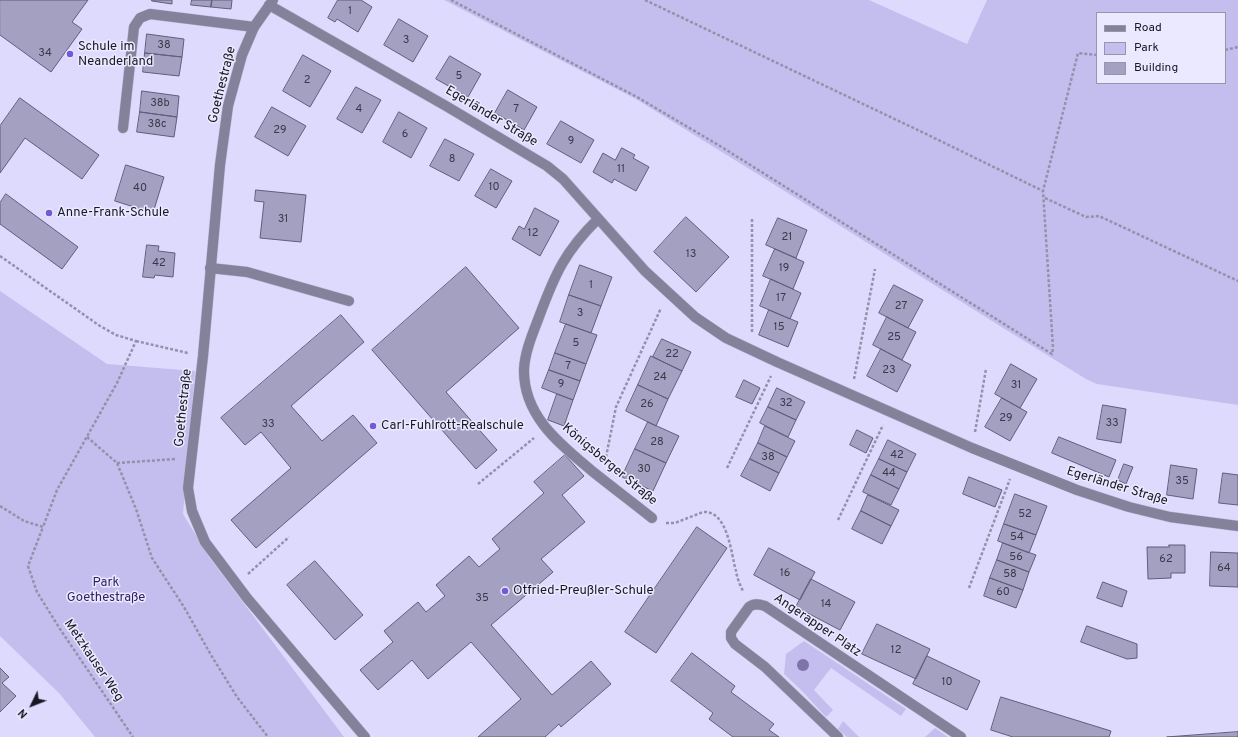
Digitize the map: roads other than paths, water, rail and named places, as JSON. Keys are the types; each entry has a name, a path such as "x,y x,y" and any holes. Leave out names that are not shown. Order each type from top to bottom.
{"street":[{"name":"Goethestraße","path":"271,2 254,27 242,55 228,106 220,165 203,356 188,488 192,511 205,542 247,598 365,737"},
{"name":"Egerländer Straße","path":"271,2 547,166 563,179 645,271 695,317 726,338 752,351 972,448 1077,490 1129,507 1170,517 1238,526"},
{"path":"123,128 134,28 140,18 150,14 254,27"},
{"name":"Königsberger Straße","path":"598,219 571,250 558,269 551,285 526,356 524,369 525,387 538,419 546,429 567,450 652,518"},
{"path":"210,268 247,272 349,301"},
{"name":"Angerapper Platz","path":"838,737 765,667 732,640 731,632 749,607 757,604 765,606 961,737"}],"place":[{"name":"Schule im Neanderland","path":"70,54"},
{"name":"Anne-Frank-Schule","path":"49,213"},
{"name":"Carl-Fuhlrott-Realschule","path":"373,426"},
{"name":"Otfried-Preußler-Schule","path":"505,591"}],"park label":[{"name":"Park Goethestraße","path":"106,590"}]}
